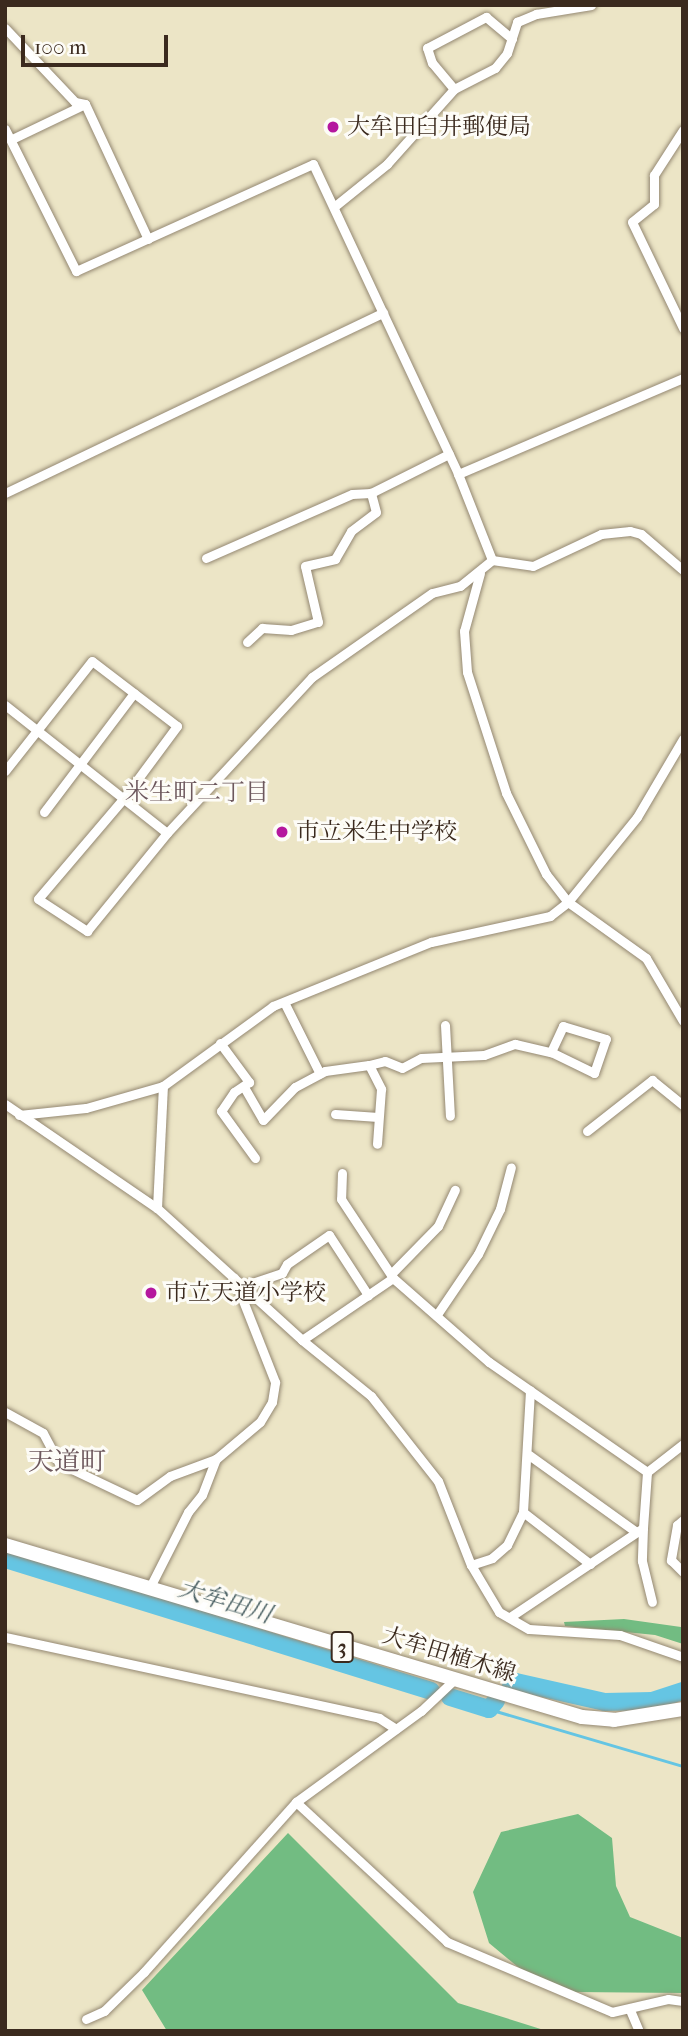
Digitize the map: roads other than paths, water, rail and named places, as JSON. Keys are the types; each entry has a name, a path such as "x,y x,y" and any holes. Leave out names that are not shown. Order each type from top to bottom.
{"main road":[{"name":"大牟田植木線","path":"5,1545 582,1717 614,1720 683,1709"}],"street":[{"path":"335,206 387,164 454,89 495,68 512,39 517,22 551,9 591,5"},
{"path":"454,89 432,63 427,48 486,17 512,39"},
{"path":"5,28 75,102 85,104"},
{"path":"12,139 85,104"},
{"path":"85,104 148,239"},
{"path":"5,129 76,271 313,164 449,454 492,560"},
{"path":"683,130 654,175 654,204 632,222 683,328"},
{"path":"5,493 383,313"},
{"path":"458,474 683,378"},
{"path":"206,558 352,494 371,493 449,454"},
{"path":"247,642 262,628 291,630 318,622 305,566 335,559 351,531 376,512 371,493"},
{"path":"492,560 533,566 601,534 630,531 641,534 683,570"},
{"path":"5,771 92,661 177,726 123,799 38,899 87,931 167,833 336,656 432,593 460,586 480,573 492,560"},
{"path":"480,573 464,631 473,699 506,793 546,874 568,902 646,958 683,1021"},
{"path":"44,812 134,693"},
{"path":"5,705 167,833"},
{"path":"19,1115 86,1108 163,1086 220,1043 284,1002 431,942 536,922 568,902 636,817 683,739"},
{"path":"284,1002 320,1074"},
{"path":"445,1025 450,1116"},
{"path":"244,1087 263,1120 295,1087 320,1074 386,1061 402,1068 421,1058 484,1055 515,1044 551,1052 594,1073 606,1040 563,1026 551,1052"},
{"path":"220,1043 249,1082 234,1092 221,1111 255,1158"},
{"path":"369,1065 381,1089 377,1144"},
{"path":"587,1131 652,1080 683,1105"},
{"path":"157,1208 163,1086"},
{"path":"5,1104 157,1208 302,1340 371,1396 418,1450 453,1511 471,1565 492,1604 529,1629 620,1635 683,1657"},
{"path":"335,1114 378,1117"},
{"path":"438,1313 478,1254 500,1209 511,1167"},
{"path":"342,1173 341,1199 392,1276 438,1313 489,1362 647,1472"},
{"path":"302,1340 392,1276 438,1226 455,1190"},
{"path":"243,1286 282,1273 287,1264 329,1235 368,1295"},
{"path":"5,1412 43,1433 60,1463 136,1500 170,1476 216,1459 260,1422 272,1402 275,1382 233,1278"},
{"path":"471,1565 492,1558 507,1545 523,1512 529,1455 530,1390"},
{"path":"652,1602 642,1561 640,1530 647,1472 683,1444"},
{"path":"529,1455 640,1530"},
{"path":"149,1589 188,1512 202,1495 216,1459"},
{"path":"523,1512 590,1564"},
{"path":"683,1520 677,1525 671,1560 683,1572"},
{"path":"510,1617 640,1530"},
{"path":"5,1637 379,1718 396,1729"},
{"path":"86,2019 104,2011 144,1972 296,1802 396,1729 456,1678"},
{"path":"296,1802 447,1942 599,2009 630,2010 668,1999 683,2001"},
{"path":"630,2010 639,2031"}],"waterway":[{"name":"大牟田川","path":"5,1559 431,1691"},
{"name":"大牟田川","path":"511,1686 516,1682 605,1702 652,1701 683,1691"},
{"name":"大牟田川","path":"450,1697 489,1709 496,1701"},
{"path":"489,1709 683,1766"}],"place":[{"name":"大牟田臼井郵便局","path":"333,127"},
{"name":"市立米生中学校","path":"282,832"},
{"name":"市立天道小学校","path":"151,1293"}],"district":[{"name":"米生町二丁目","path":"197,793"},
{"name":"天道町","path":"67,1462"}]}
